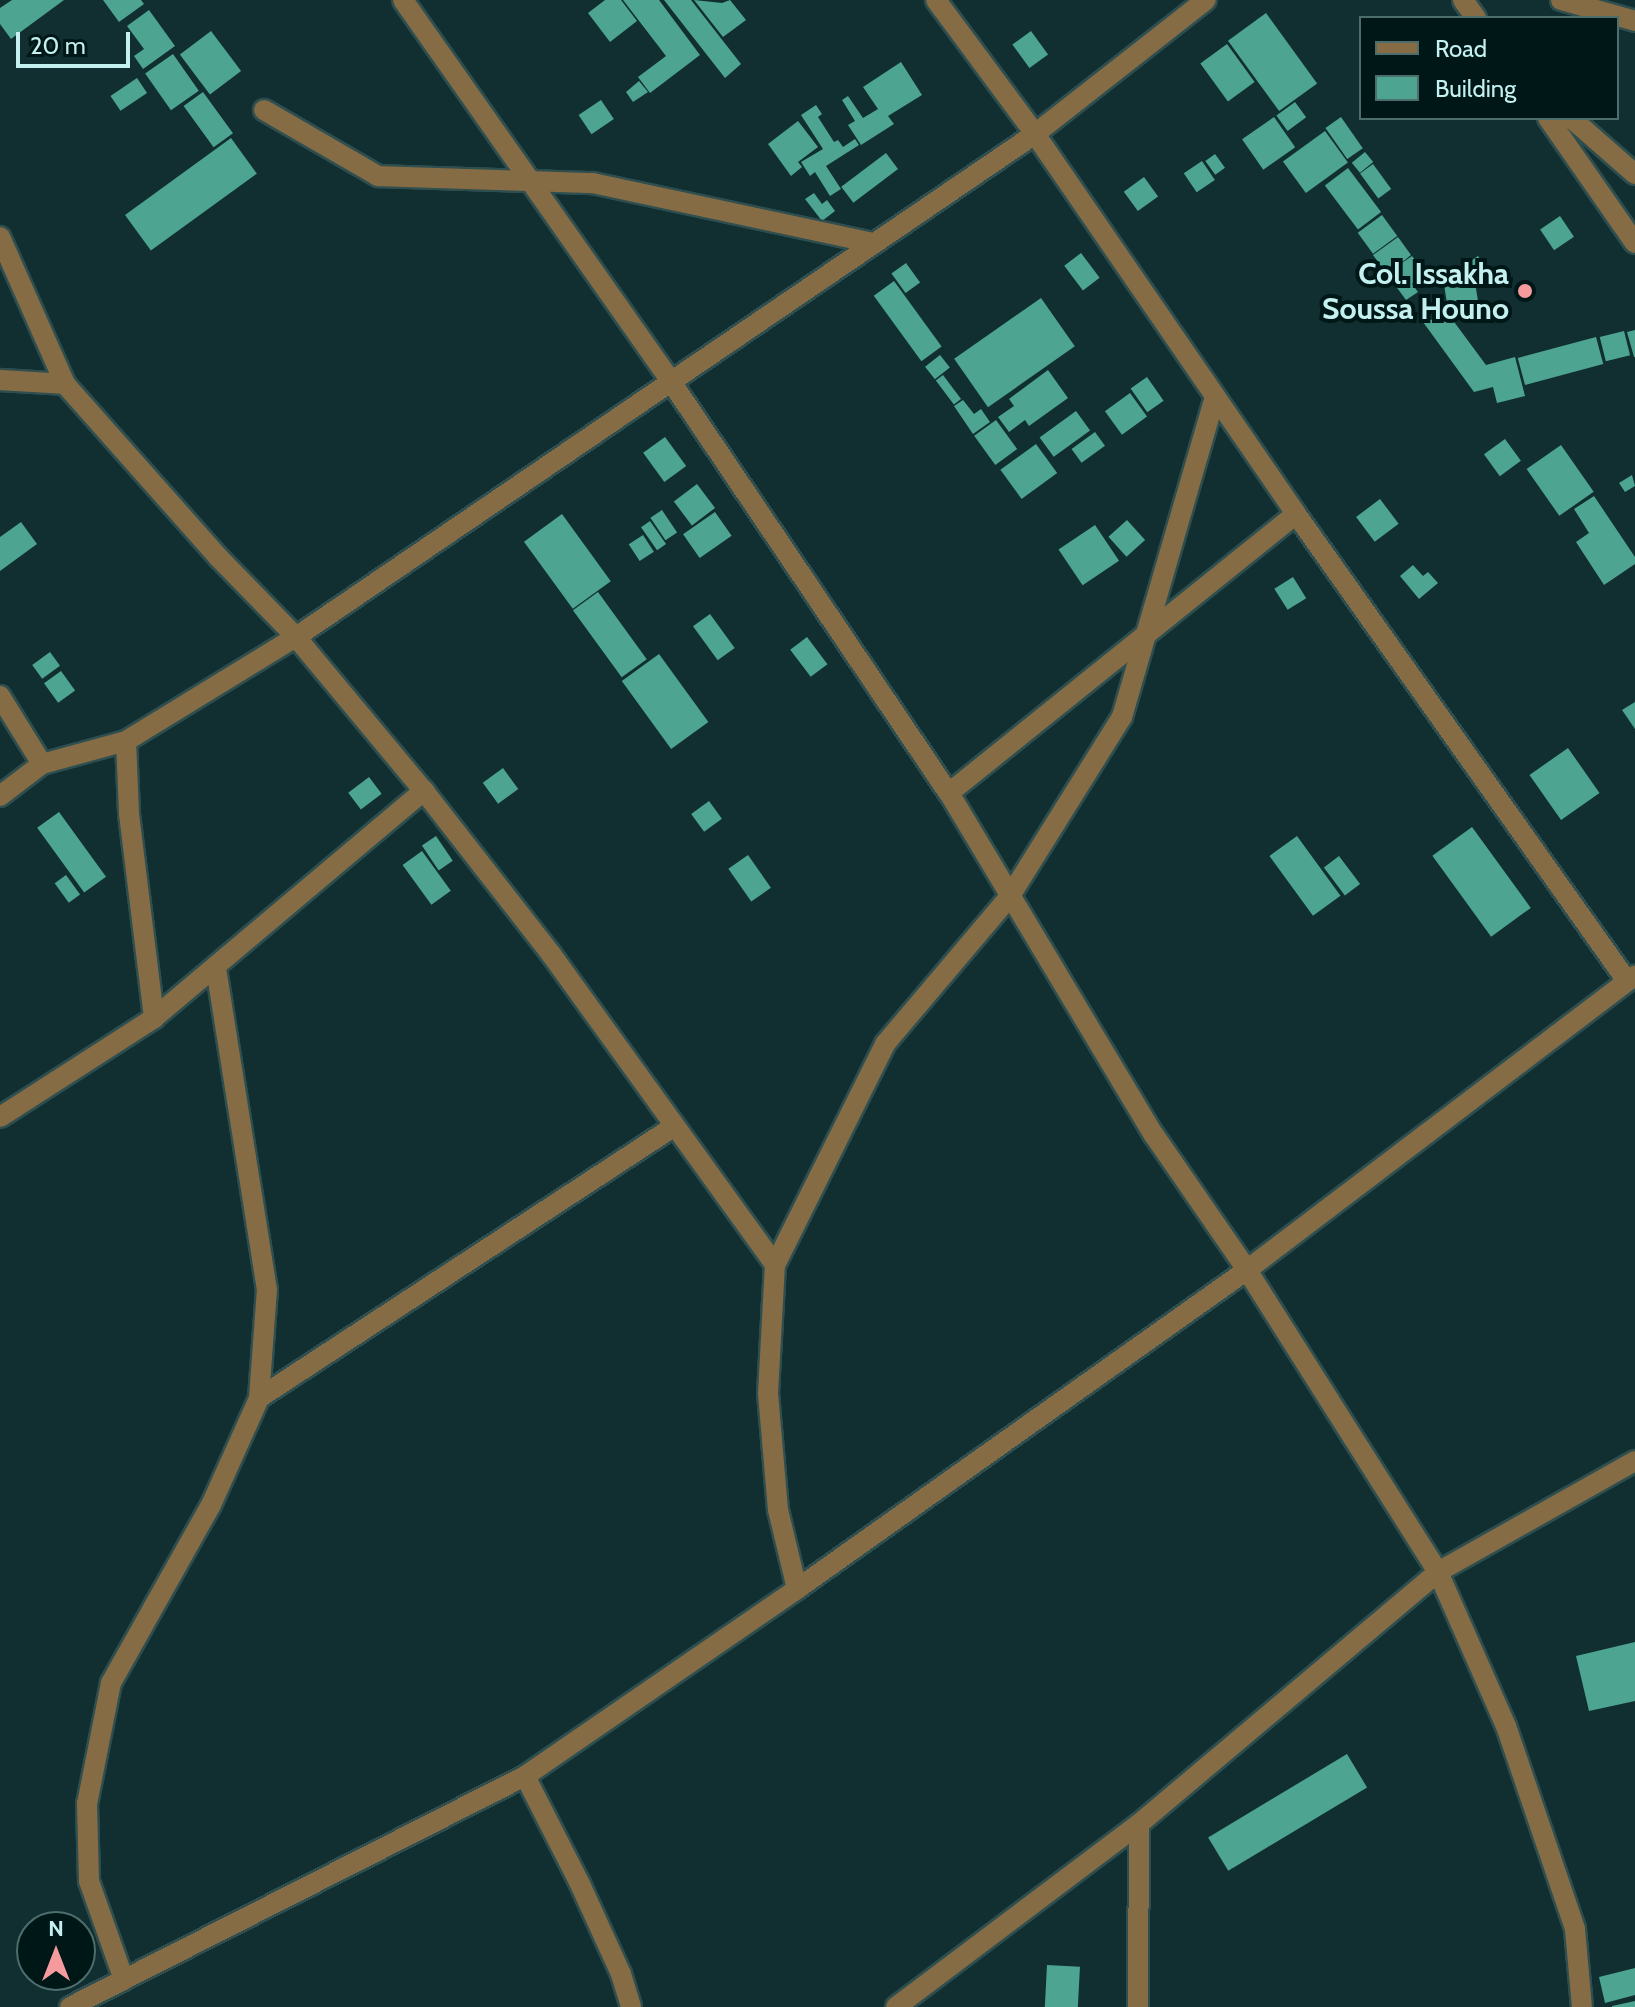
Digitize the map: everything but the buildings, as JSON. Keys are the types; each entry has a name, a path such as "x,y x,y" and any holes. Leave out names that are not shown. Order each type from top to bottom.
{"street":[{"path":"403,0 670,380 949,793 1154,1135 1247,1270 1438,1572 1506,1726 1575,1929 1582,2007"},
{"path":"70,2007 525,1776 797,1589 1247,1270 1631,978 1296,514 1035,134 936,0"},
{"path":"0,796 42,764 126,741 296,637 1035,134 1206,0"},
{"path":"1561,0 1617,16"},
{"path":"264,110 378,176 593,183 873,243"},
{"path":"1549,120 1635,243"},
{"path":"1573,120 1635,174"},
{"path":"0,237 65,384 219,558 296,637 424,791 551,954 775,1265"},
{"path":"0,380 65,384"},
{"path":"797,1589 778,1510 768,1393 775,1265 885,1044 1010,896 1122,717 1215,397"},
{"path":"949,793 1296,514"},
{"path":"0,696 42,764"},
{"path":"126,741 129,814 154,1018"},
{"path":"0,1117 154,1018 424,791"},
{"path":"124,1980 89,1881 87,1804 111,1683 211,1505 259,1398 267,1290 216,968"},
{"path":"259,1398 673,1127"},
{"path":"896,2007 1139,1824 1438,1572 1635,1461"},
{"path":"525,1776 598,1923 621,1974 631,2007"},
{"path":"1138,2007 1139,1824"}],"place":[{"name":"Col. Issakha Soussa Houno","path":"1525,291"}]}
